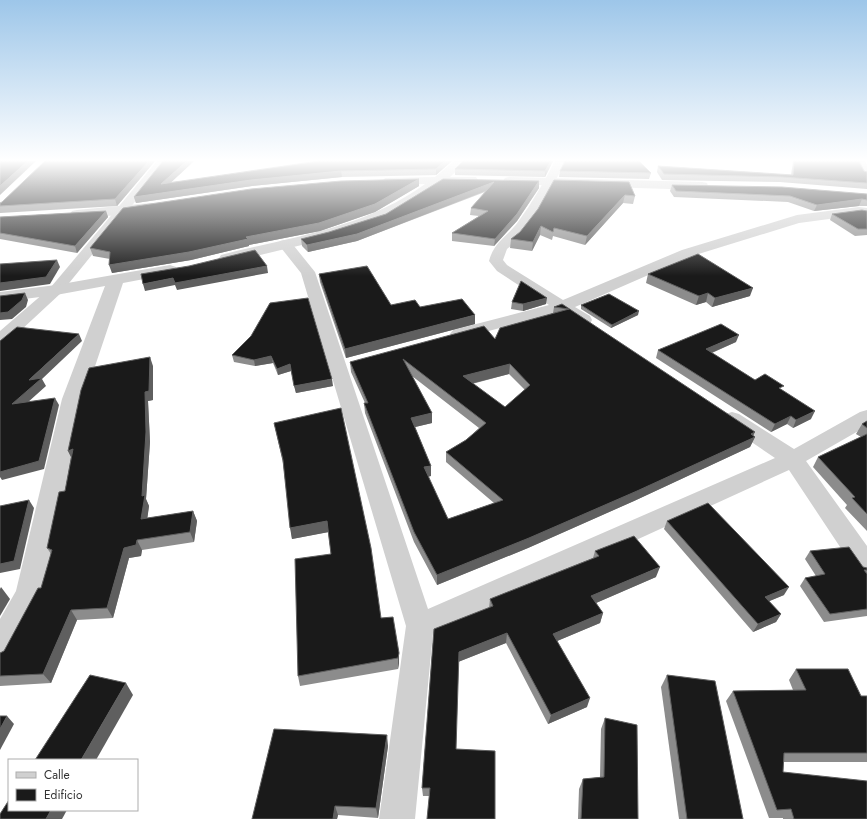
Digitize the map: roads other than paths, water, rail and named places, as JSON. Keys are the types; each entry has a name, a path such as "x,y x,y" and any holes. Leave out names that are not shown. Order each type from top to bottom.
{"street":[{"path":"0,340 56,290 130,199"},
{"path":"213,261 324,235 381,216 410,199"},
{"path":"539,199 516,235 503,244 497,254 496,261 502,268 596,328"},
{"path":"68,214 120,211 159,205"},
{"path":"443,339 563,306 687,253 797,219 859,211 867,212"},
{"path":"285,244 308,272 345,366 420,626 396,819"},
{"path":"0,297 56,290 183,268"},
{"path":"0,649 30,594 73,399 116,280"},
{"path":"721,411 793,459 867,566"},
{"path":"420,626 793,459 867,417"}]}
